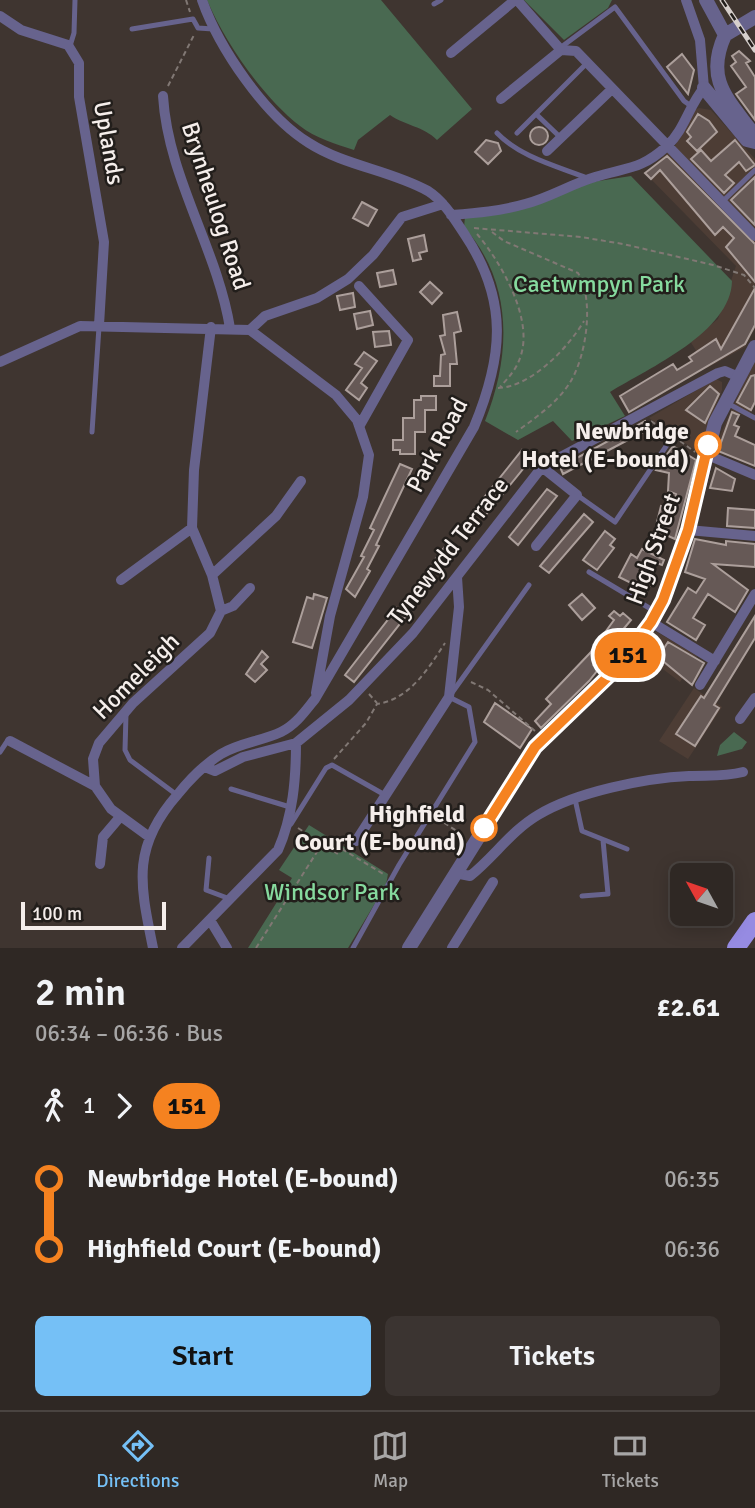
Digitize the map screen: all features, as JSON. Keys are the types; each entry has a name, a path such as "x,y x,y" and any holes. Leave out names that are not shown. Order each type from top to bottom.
{"main road":[{"path":"736,948 755,921"}],"street":[{"name":"Park Road","path":"202,0 214,29 258,93 284,123 310,144 388,172 430,192 443,204 481,262 494,297 498,342 495,388 316,699 298,720 284,731 222,753 205,767"},
{"path":"451,53 516,0 561,49 576,51 755,236"},
{"path":"686,0 700,40 704,88 747,140 755,142"},
{"path":"706,0 724,35"},
{"path":"0,5 0,14 21,30 70,46"},
{"path":"755,17 724,35 717,52 715,69 727,97 755,136"},
{"name":"Uplands","path":"70,46 79,63 79,97 104,242 99,325"},
{"path":"501,99 561,49"},
{"path":"451,215 489,212 527,204 590,179 636,169 667,146 679,133 691,106 704,88"},
{"path":"547,152 612,89"},
{"name":"Brynheulog Road","path":"163,96 183,185 193,218 217,272 230,328"},
{"path":"250,330 265,316 317,298 348,279 373,255 402,217 443,204"},
{"path":"359,286 408,340 360,425"},
{"path":"0,362 80,326 230,328 250,330 335,395 360,425 369,455 363,497 330,617 316,699"},
{"path":"211,327 194,470 192,528 212,575 221,611"},
{"name":"High Street","path":"409,948 535,747 616,669 653,617 688,530 705,454 725,402 746,374 755,346"},
{"name":"Tynewydd Terrace","path":"205,767 215,771 243,757 296,743 362,686 413,633 542,467 718,373 725,371 746,374"},
{"path":"705,454 755,475"},
{"path":"536,546 577,495 542,467"},
{"path":"212,575 276,516 300,481"},
{"path":"121,580 192,528"},
{"path":"688,530 755,536"},
{"path":"356,841 449,697 460,607 457,577"},
{"name":"Homeleigh","path":"94,786 93,759 99,743 127,711 210,633 219,622 221,611 233,606 250,588"},
{"path":"700,685 755,594"},
{"path":"653,617 715,661"},
{"path":"740,719 755,698"},
{"path":"10,741 94,786 120,817 148,836"},
{"path":"182,948 278,849 288,828 296,779 296,743"},
{"path":"153,948 142,894 141,867 148,836 177,795 205,767"},
{"path":"455,873 470,876 512,834 538,815 575,799 629,783 690,776 722,777 743,772"},
{"path":"100,864 103,836 120,817"},
{"path":"452,948 493,882"},
{"path":"210,920 227,948"}],"lane":[{"path":"70,46 74,33 75,0"},
{"path":"434,4 441,0"},
{"path":"561,49 615,7 684,101 691,106"},
{"path":"132,29 193,19 198,28 214,29"},
{"path":"517,133 587,63"},
{"path":"536,114 561,138"},
{"path":"497,133 505,142 535,158 590,179"},
{"path":"722,202 755,170"},
{"path":"92,432 99,325"},
{"path":"725,402 755,418"},
{"path":"577,495 615,523 673,436"},
{"path":"589,572 653,617"},
{"path":"352,948 475,742 469,707 449,697 529,584"},
{"path":"127,711 125,750 130,760 177,795"},
{"path":"0,752 7,740 10,741"},
{"path":"288,828 326,768 332,765 385,795"},
{"path":"231,789 290,807"},
{"path":"575,799 579,827 587,834 627,849"},
{"path":"582,896 608,894 603,840"},
{"path":"209,858 206,890 230,899"}],"path":[{"path":"186,0 193,19"},
{"path":"163,96 198,28"},
{"path":"495,388 514,372 522,353 522,328 517,302 508,281 489,249 472,228 491,232 581,237 624,244 744,275 755,288"},
{"path":"491,232 504,241 578,273 584,282 585,320 580,358 570,384 549,407 516,432"},
{"path":"495,388 524,384 538,373 585,320"},
{"path":"326,768 356,737 377,704 394,701 420,679 447,639"},
{"path":"463,678 488,690 544,739"},
{"path":"362,686 377,704"},
{"path":"430,814 474,843"},
{"path":"288,828 338,854 341,848 356,841"},
{"path":"256,948 322,844"},
{"path":"341,848 392,879"}],"shaded area":[{"path":"694,110 711,110 755,159 755,328 745,347 707,368 690,341 718,319 736,266 645,173 675,146"},
{"path":"755,357 755,403 748,417 740,413 721,455 713,451"},
{"path":"716,379 722,382 722,390 698,452 649,418"},
{"path":"652,632 657,632 697,656 680,682 639,651"},
{"path":"694,688 722,707 688,759 659,741"}],"green space":[{"path":"207,0 381,0 472,109 437,140 390,115 358,140 354,150 326,140 300,126 259,85 224,34"},
{"path":"524,0 612,0 608,8 564,40"},
{"name":"Caetwmpyn Park","path":"631,176 732,281 728,299 718,316 685,347 610,392 625,416 572,441 553,421 518,440 485,421 500,371 503,321 492,272 464,227 465,217 592,182"},
{"path":"734,732 747,742 742,749 717,756 720,745"},
{"name":"Windsor Park","path":"309,825 388,874 386,885 348,948 248,948 292,878 279,870"}],"building":[{"path":"739,51 750,61 746,63 755,77 755,120 736,94 746,87 731,66 736,62 732,56"},
{"path":"682,54 694,70 688,94 667,67"},
{"path":"698,114 709,121 717,132 697,151 687,141 691,137 687,132"},
{"path":"535,127 543,127 548,136 546,143 535,145 530,140 530,132"},
{"path":"486,140 498,143 501,151 488,164 475,152"},
{"path":"735,140 755,165 746,171 739,162 725,175 734,183 724,193 691,159 701,150 711,161"},
{"path":"667,156 755,244 755,282 726,247 734,238 723,227 715,235 660,170 651,179 645,173"},
{"path":"755,177 755,225 731,200"},
{"path":"362,202 377,210 368,226 353,218"},
{"path":"424,235 427,251 419,253 421,259 413,261 408,239"},
{"path":"393,270 396,284 380,287 377,273"},
{"path":"430,282 442,293 432,304 420,292"},
{"path":"755,288 755,325 745,344 629,412 620,396 673,364 677,370 692,361 689,357 716,339 721,349"},
{"path":"353,293 355,307 340,310 337,296"},
{"path":"370,311 373,325 357,329 354,314"},
{"path":"457,312 461,331 454,333 457,364 450,364 450,386 434,386 434,376 440,376 441,355 445,354 440,336 445,335 443,315"},
{"path":"389,331 391,345 375,347 373,332"},
{"path":"364,352 377,361 361,383 367,388 359,400 346,390 362,368 355,364"},
{"path":"755,375 755,402 751,410 737,402 751,376"},
{"path":"710,386 719,394 705,423 686,410"},
{"path":"421,396 436,396 436,410 425,410 425,432 415,432 415,454 400,454 400,450 393,450 393,440 403,440 403,418 414,418 414,400 421,400"},
{"path":"732,412 739,415 734,425 739,427 735,436 755,445 755,466 718,451"},
{"path":"645,421 649,429 563,474 560,467"},
{"path":"673,446 696,460 675,539 659,532 661,523 657,522 661,506 672,509 676,494 668,491 669,473 656,470"},
{"path":"522,450 532,458 484,517 474,510"},
{"path":"400,464 412,469 376,545 379,546 367,569 370,571 355,597 346,589 364,557 361,556 374,530 370,528"},
{"path":"716,468 735,479 732,491 710,488"},
{"path":"547,489 557,496 518,545 509,537"},
{"path":"728,508 755,510 755,528 727,526"},
{"path":"584,514 593,522 549,573 540,566"},
{"path":"605,531 615,539 610,545 614,548 597,570 583,560"},
{"path":"695,539 726,545 726,541 755,544 755,567 713,564 748,590 735,612 708,594 693,618 705,625 696,640 667,622 688,588 696,593 705,579 685,572"},
{"path":"447,544 456,552 446,565 436,558"},
{"path":"642,549 664,560 662,565 648,560 651,564 647,572 655,576 647,591 619,577 631,554 637,558"},
{"path":"314,594 327,598 312,648 293,642 307,597 313,599"},
{"path":"582,594 595,608 582,620 569,605"},
{"path":"397,608 406,616 354,682 345,675"},
{"path":"614,611 620,616 623,613 631,620 615,639 620,642 589,681 541,728 535,721 551,704 546,699 590,653 614,620 609,616"},
{"path":"755,616 755,638 714,705 719,708 695,746 676,734 701,696 704,698"},
{"path":"668,642 704,663 692,685 658,657"},
{"path":"262,651 268,657 261,664 267,670 255,682 246,674"},
{"path":"495,703 532,729 520,748 484,722"}],"railway":[{"path":"722,0 755,50"}],"bus line":[{"name":"151","path":"484,828 535,747 616,669 651,622 663,600 688,530 708,445"}],"place":[{"name":"Newbridge Hotel (E-bound)","path":"708,445"},
{"name":"Highfield Court (E-bound)","path":"484,828"}]}
